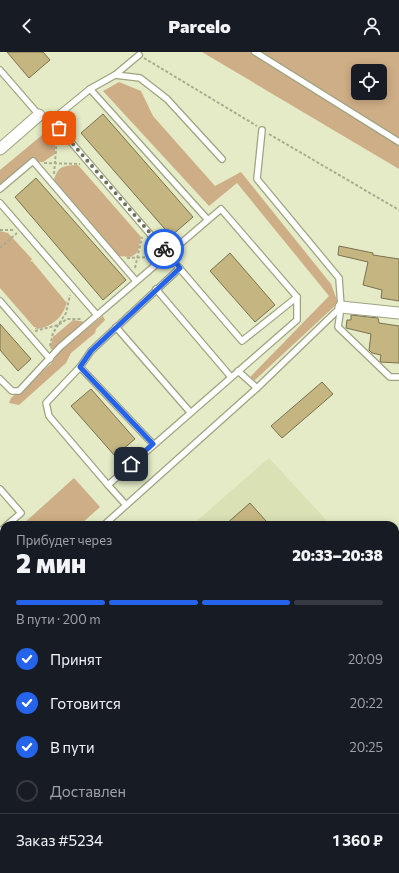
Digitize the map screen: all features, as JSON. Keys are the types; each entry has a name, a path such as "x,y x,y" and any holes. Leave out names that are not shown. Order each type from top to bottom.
{"street":[{"path":"0,149 39,115"},
{"path":"342,307 399,313"}],"lane":[{"path":"255,52 399,142"},
{"path":"52,120 90,89 115,75 139,55"},
{"path":"0,70 39,115 52,120 144,226 166,255 180,268 242,341 297,297"},
{"path":"115,75 140,78 167,99 222,159"},
{"path":"90,89 208,220"},
{"path":"262,130 257,179 339,278 342,307 338,328 390,377 399,377"},
{"path":"0,189 33,161 135,279"},
{"path":"0,203 97,315"},
{"path":"0,379 12,391 19,391 48,356 97,315 135,279 221,209 297,297 297,320 153,444 108,485"},
{"path":"126,505 51,418 46,410 46,403 49,398 80,367 91,351 180,268"},
{"path":"156,289 231,377"},
{"path":"0,301 48,356"},
{"path":"108,521 257,388 342,307"},
{"path":"116,327 190,412"},
{"path":"80,367 153,444"},
{"path":"238,371 257,388"},
{"path":"0,489 21,513 12,521"}],"path":[{"path":"52,182 56,163 56,139 59,128"},
{"path":"34,162 89,162"},
{"path":"135,279 144,226"},
{"path":"0,230 22,228"},
{"path":"0,248 22,228"},
{"path":"116,258 132,259 166,255"},
{"path":"48,356 53,333 66,313 72,286"},
{"path":"26,332 58,325 67,319 89,318 97,315"}],"shaded area":[{"path":"202,52 399,52 399,169"},
{"path":"119,82 141,91 153,116 215,186 241,172 331,284 338,303 255,380 250,378 252,375 329,296 237,183 209,206 103,91"},
{"path":"47,131 55,139 55,154 43,162 30,162 0,186 0,170"},
{"path":"78,165 141,237 138,252 131,257 118,256 53,183 61,168"},
{"path":"0,231 8,233 32,259 30,262 32,261 66,302 67,301 60,317 51,324 35,329 36,327 34,327 0,288"},
{"path":"103,316 105,320 96,329 95,333 71,353 66,363 19,405 9,403 11,398 52,363 60,350"},
{"path":"73,320 86,322 53,350 50,348 53,337"},
{"path":"269,458 327,521 196,521"},
{"path":"74,478 100,507 84,521 26,521"}],"building":[{"path":"7,52 43,52 50,60 29,78"},
{"path":"103,114 193,217 171,236 81,133"},
{"path":"36,178 126,280 103,300 15,197"},
{"path":"339,246 373,253 373,255 399,259 399,301 381,298 382,290 363,285 368,262 338,255"},
{"path":"230,253 275,305 255,322 210,271"},
{"path":"351,315 378,318 379,323 399,326 399,363 380,362 381,355 372,353 369,350 371,334 346,328 347,320 351,320"},
{"path":"0,324 31,359 18,371 0,350"},
{"path":"322,382 333,394 282,438 271,426"},
{"path":"91,389 135,439 115,456 71,406"},
{"path":"250,503 266,521 230,521"}],"way so far":[{"path":"59,128 164,249"}],"route":[{"path":"131,464 153,444 80,367 91,351 180,268 164,249"}]}
